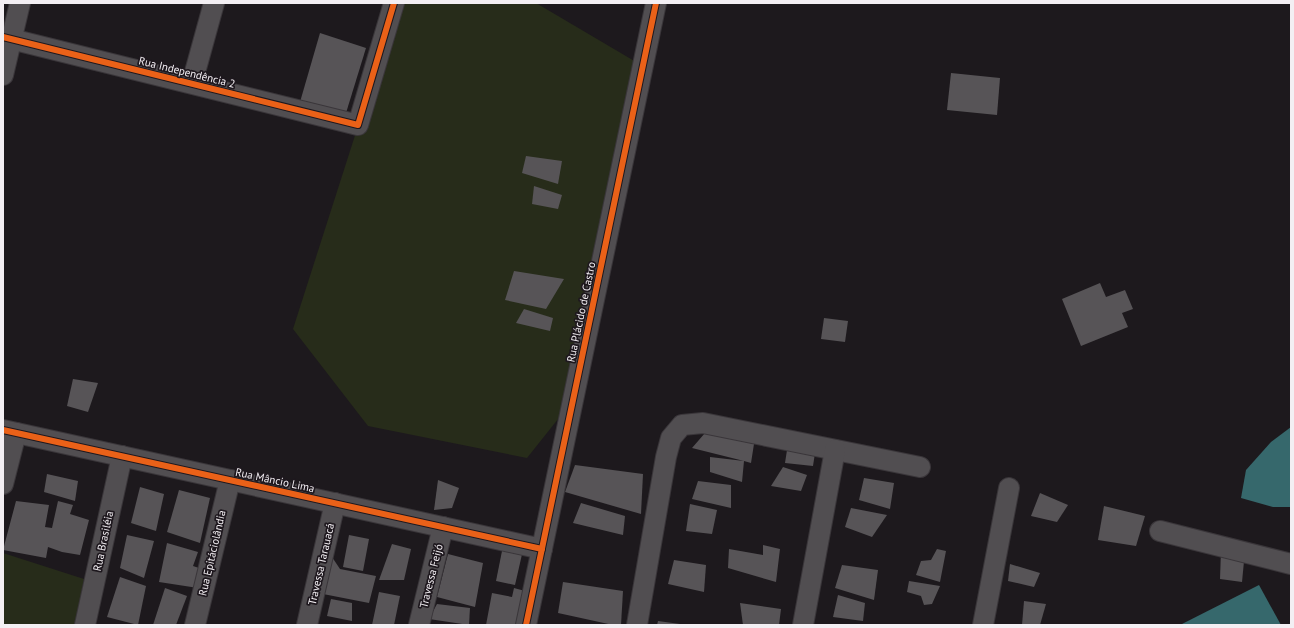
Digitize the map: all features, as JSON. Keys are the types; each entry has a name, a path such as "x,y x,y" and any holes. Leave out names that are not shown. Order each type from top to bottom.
{"street":[{"path":"3,75 7,38 20,3"},
{"path":"192,83 214,3"},
{"name":"Rua Independência 2","path":"7,38 358,125 394,3"},
{"name":"Rua Plácido de Castro","path":"526,625 656,3"},
{"path":"637,625 668,450 671,438 682,425 703,423 920,468"},
{"path":"3,484 10,431"},
{"name":"Rua Mâncio Lima","path":"10,431 542,549"},
{"path":"802,625 835,450"},
{"name":"Rua Brasiléia","path":"85,625 122,456"},
{"name":"Rua Epitáciolândia","path":"195,625 230,480"},
{"path":"983,625 1010,488"},
{"name":"Travessa Tarauacá","path":"307,625 335,503"},
{"name":"Travessa Feijó","path":"419,625 444,527"},
{"path":"1160,531 1291,564"}],"green space":[{"path":"400,3 536,3 636,62 570,404 527,458 368,426 293,329 375,73"},
{"path":"3,553 84,579 75,625 3,625"}],"water":[{"path":"1291,427 1291,507 1273,507 1241,498 1246,470 1271,442"},
{"path":"1259,585 1281,625 1180,625"}],"building":[{"path":"320,33 366,48 346,113 300,102"},
{"path":"951,73 1000,78 997,115 947,110"},
{"path":"526,156 562,161 558,184 522,173"},
{"path":"534,186 562,195 558,209 532,204"},
{"path":"514,271 564,279 546,309 505,300"},
{"path":"1100,283 1106,297 1125,290 1133,309 1122,313 1128,327 1081,346 1062,299"},
{"path":"524,309 553,318 550,331 516,323"},
{"path":"824,318 848,321 845,342 821,339"},
{"path":"73,379 98,383 88,412 67,406"},
{"path":"705,433 754,444 751,463 692,448"},
{"path":"787,450 815,453 813,466 785,463"},
{"path":"710,457 744,461 742,482 710,472"},
{"path":"575,465 643,474 641,514 565,492"},
{"path":"783,467 807,475 801,491 771,486"},
{"path":"47,474 78,481 75,501 44,492"},
{"path":"864,478 894,483 890,509 859,500"},
{"path":"438,480 459,488 452,508 434,510"},
{"path":"698,481 731,485 731,508 692,499"},
{"path":"140,487 164,494 156,531 131,523"},
{"path":"179,490 210,498 200,543 167,532"},
{"path":"1040,493 1068,505 1057,522 1031,516"},
{"path":"16,501 49,505 45,527 52,528 58,501 73,505 70,514 89,520 80,555 62,552 48,547 46,558 3,550"},
{"path":"581,503 625,516 623,535 573,523"},
{"path":"690,504 717,510 712,534 686,531"},
{"path":"1104,506 1145,516 1136,546 1098,540"},
{"path":"851,508 887,515 872,537 845,527"},
{"path":"127,535 154,541 144,578 120,568"},
{"path":"349,535 369,539 363,571 343,567"},
{"path":"167,543 198,552 193,566 202,569 198,588 159,582"},
{"path":"392,544 411,549 404,580 379,580"},
{"path":"763,545 780,549 776,582 728,568 729,549 763,555"},
{"path":"503,546 523,550 515,585 496,581"},
{"path":"937,549 946,551 940,582 916,575 921,561 931,560"},
{"path":"1221,550 1245,551 1242,582 1220,579"},
{"path":"330,554 340,569 376,576 369,603 323,594"},
{"path":"448,554 483,563 475,607 437,597"},
{"path":"674,560 706,565 704,592 668,584"},
{"path":"1010,564 1040,573 1034,587 1008,581"},
{"path":"842,565 878,570 874,600 835,588"},
{"path":"120,577 146,586 138,625 107,617"},
{"path":"909,581 940,586 932,604 924,605 921,596 907,592"},
{"path":"563,582 623,591 621,625 613,625 558,613"},
{"path":"165,588 187,596 176,625 153,625"},
{"path":"514,588 525,591 519,625 486,625 492,593 512,597"},
{"path":"379,592 400,596 394,625 372,625"},
{"path":"838,595 865,603 863,621 833,617"},
{"path":"331,599 352,603 352,621 327,616"},
{"path":"1024,601 1046,604 1040,625 1022,625"},
{"path":"740,603 781,609 779,625 743,625"},
{"path":"437,604 470,608 469,625 429,619"},
{"path":"658,621 680,624 657,625"}],"cycle path":[{"path":"3,37 358,125 394,3"},
{"path":"526,625 656,3"},
{"path":"3,430 542,549"}]}
